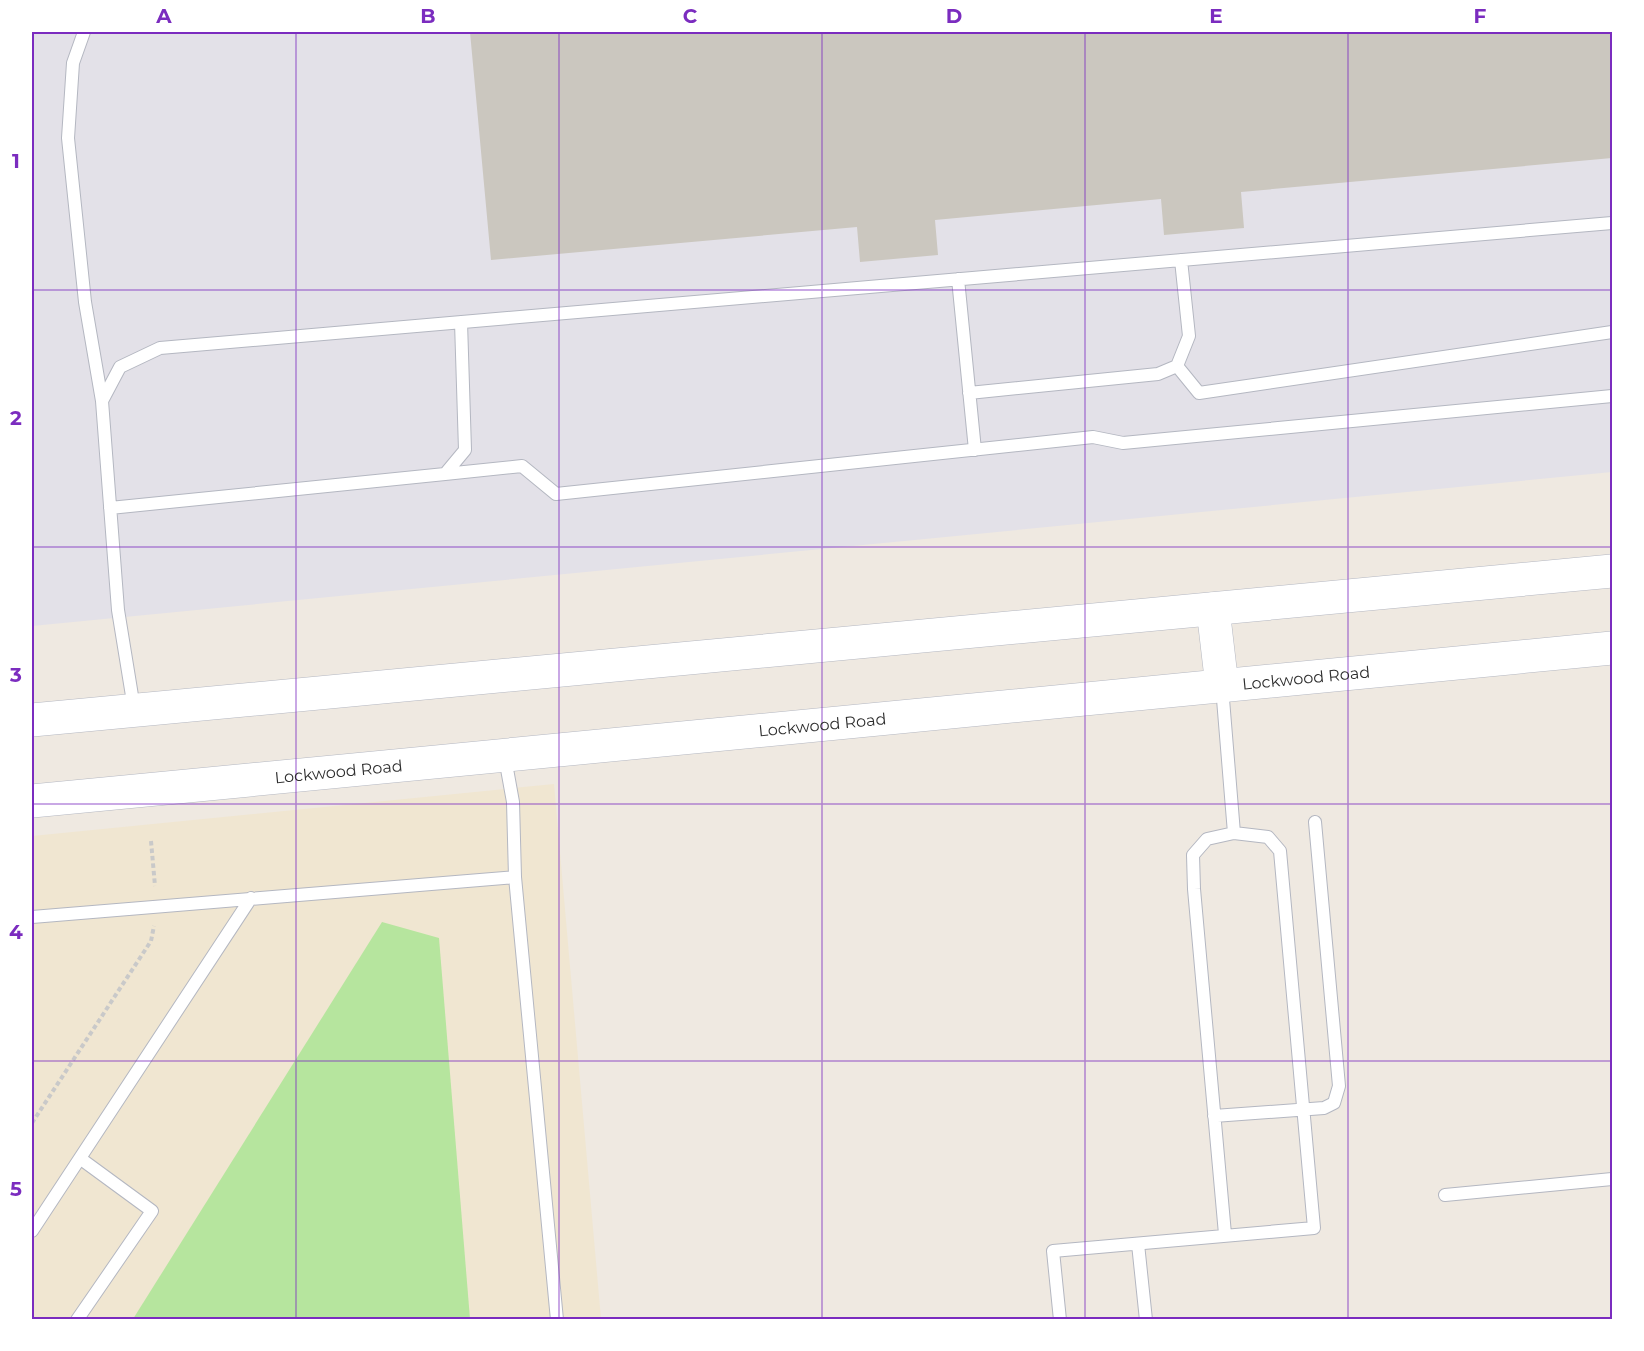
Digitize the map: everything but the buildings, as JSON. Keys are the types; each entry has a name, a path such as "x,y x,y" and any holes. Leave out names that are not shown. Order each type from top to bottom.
{"main road":[{"path":"32,720 1612,571"},
{"path":"1213,609 1221,686"},
{"name":"Lockwood Road","path":"32,801 1612,648"}],"lane":[{"path":"84,32 73,63 68,138 85,302 102,401 118,610 134,711"},
{"path":"102,401 120,367 160,348 1612,223"},
{"path":"969,393 1158,374 1177,366 1189,336 1181,260"},
{"path":"958,279 975,450"},
{"path":"445,474 465,450 461,322"},
{"path":"1177,366 1199,393 1612,332"},
{"path":"110,508 522,466 556,494 1093,437 1123,443 1612,396"},
{"path":"1221,686 1234,833"},
{"path":"504,755 513,802 515,877 557,1320"},
{"path":"1214,1116 1324,1108 1334,1103 1339,1086 1315,822"},
{"path":"1060,1320 1053,1251 1225,1234 1314,1228 1280,851 1268,837 1234,833 1207,839 1193,855 1194,889 1225,1234"},
{"path":"32,917 515,877"},
{"path":"32,1231 251,898"},
{"path":"77,1320 152,1211 81,1158"},
{"path":"1445,1195 1612,1179"},
{"path":"1138,1244 1146,1320"}],"path":[{"path":"32,1123 151,941 157,906 151,841"}],"shaded area":[{"path":"32,32 1612,32 1612,472 32,626"},
{"path":"554,784 601,1319 32,1320 32,836"}],"green space":[{"path":"382,922 439,938 470,1319 133,1319"}]}
